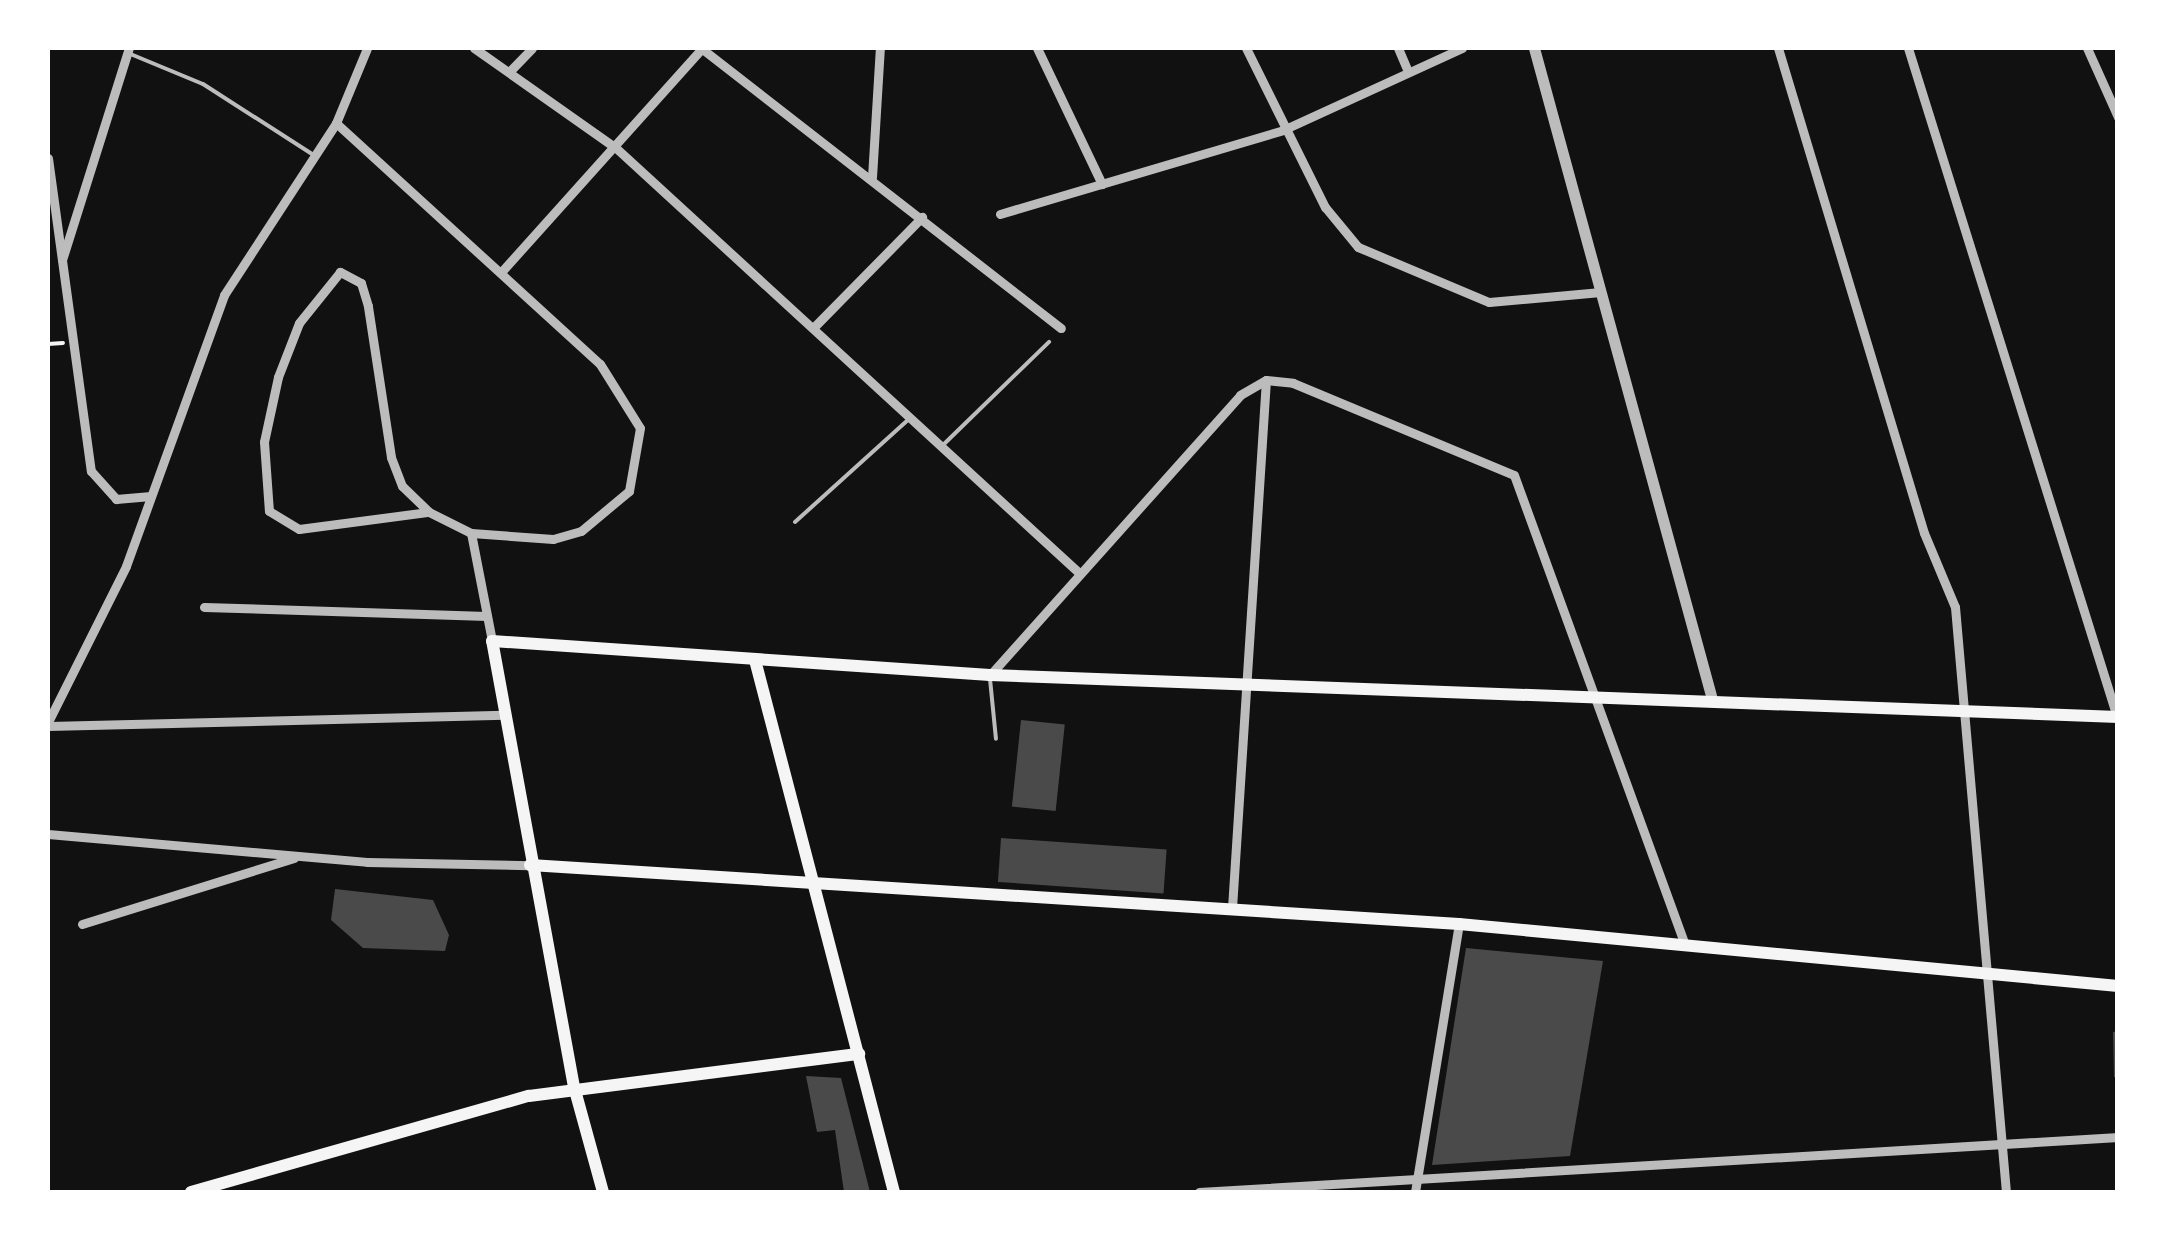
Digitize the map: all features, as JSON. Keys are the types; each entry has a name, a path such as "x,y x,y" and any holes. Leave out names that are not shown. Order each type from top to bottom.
{"main road":[{"path":"603,1192 574,1087 530,865 492,641 990,674 2117,717"},
{"path":"755,660 894,1192"},
{"path":"530,865 810,878 1459,924 2118,986"},
{"path":"192,1192 574,1087 858,1054"}],"street":[{"path":"366,48 336,124 312,154 224,296 148,496 126,566 48,724 504,715"},
{"path":"474,48 616,148 815,326 1078,572"},
{"path":"509,72 532,48"},
{"path":"503,270 702,48 872,176 1061,328"},
{"path":"872,176 880,48"},
{"path":"1037,48 1102,184"},
{"path":"1246,48 1284,130 1344,234 1374,258 1489,302 1601,292"},
{"path":"1398,48 1408,71"},
{"path":"1000,214 1284,130 1462,48"},
{"path":"1534,48 1712,699"},
{"path":"1778,48 1924,532 1955,607 1968,714 1985,972 2006,1192"},
{"path":"1908,48 2117,717"},
{"path":"2087,48 2118,116"},
{"path":"62,263 128,50"},
{"path":"336,124 503,270 624,389 642,450 629,490 600,524 552,539 471,533 429,512 402,486 391,457 368,306 361,283 340,272 300,323 278,377 264,442 269,510 299,528 429,512"},
{"path":"48,158 91,471 116,499 148,496"},
{"path":"815,326 922,217"},
{"path":"990,674 1240,395 1266,380"},
{"path":"1232,908 1242,685 1266,380"},
{"path":"1266,380 1512,472 1599,696 1685,945"},
{"path":"471,533 492,641"},
{"path":"204,607 487,616"},
{"path":"48,834 300,856 530,865"},
{"path":"82,924 300,856"},
{"path":"1415,1192 1459,924"},
{"path":"1199,1192 2118,1136"}],"lane":[{"path":"128,50 203,84 312,154"},
{"path":"943,445 1049,342"},
{"path":"794,522 913,416"},
{"path":"990,674 996,740"}],"building":[{"path":"1021,720 1065,725 1056,811 1012,807"},
{"path":"1001,838 1167,850 1164,893 998,882"},
{"path":"335,889 433,900 449,935 445,951 363,948 331,920"},
{"path":"1466,948 1603,961 1570,1156 1432,1165"},
{"path":"2118,1031 2118,1077 2114,1077 2113,1032"},
{"path":"806,1076 841,1078 870,1192 844,1192 835,1130 817,1132"}]}
